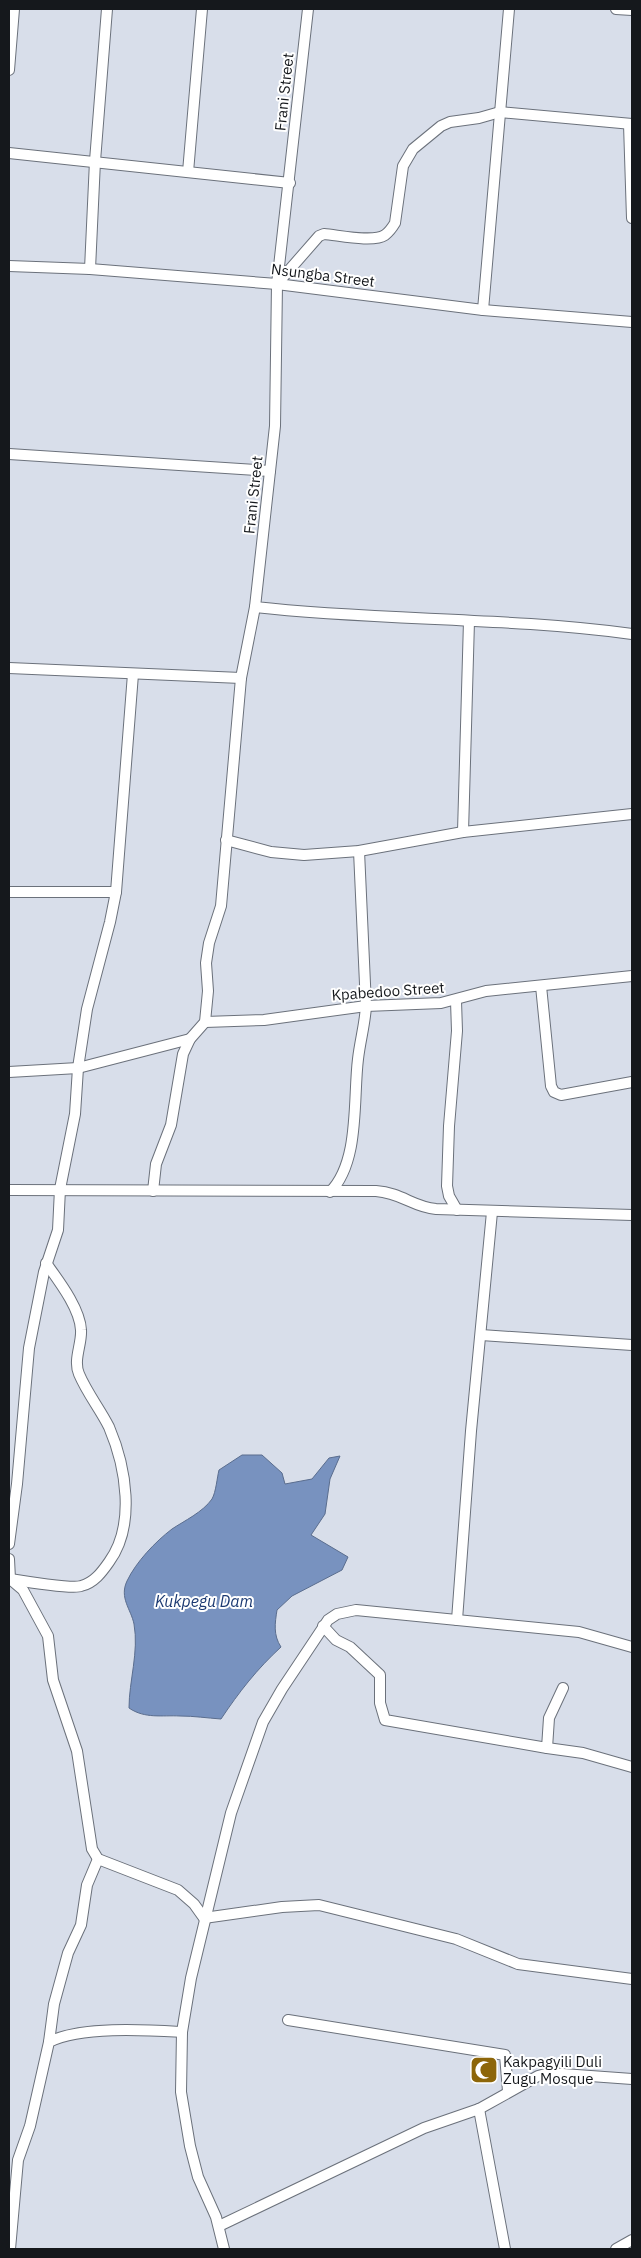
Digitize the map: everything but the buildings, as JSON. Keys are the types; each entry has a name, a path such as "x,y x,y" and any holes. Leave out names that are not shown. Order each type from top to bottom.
{"street":[{"path":"9,70 14,9"},
{"path":"90,269 95,161 108,9"},
{"path":"188,172 202,9"},
{"name":"Frani Street","path":"205,1022 208,991 206,963 209,943 221,906 241,678 255,607 275,426 277,284 290,183 308,9"},
{"path":"483,310 509,9"},
{"path":"616,9 632,10"},
{"path":"277,284 319,236 324,234 371,239 384,236 395,223 404,166 413,149 441,126 450,122 479,118 500,112 631,124 632,218"},
{"path":"9,153 290,183"},
{"name":"Nsungba Street","path":"9,266 90,269 277,284 483,310 632,322"},
{"path":"9,454 270,471"},
{"path":"255,607 519,623 632,634"},
{"path":"463,832 469,621"},
{"path":"9,668 241,678"},
{"path":"9,1544 17,1484 29,1348 46,1263 58,1230 60,1189 75,1114 78,1068 87,1009 116,892 134,674"},
{"path":"226,840 271,852 304,855 359,850 463,832 632,814"},
{"path":"330,1192 342,1178 348,1161 358,1059 365,1025 366,1006 359,850"},
{"path":"9,892 116,892"},
{"name":"Kpabedoo Street","path":"205,1022 264,1020 366,1006 441,1003 456,1001 486,991 632,976"},
{"path":"541,986 551,1086 554,1092 558,1095 632,1082"},
{"path":"456,1001 457,1031 449,1126 447,1186 449,1196 457,1210"},
{"path":"153,1191 156,1164 169,1135 180,1068 190,1039 205,1022"},
{"path":"9,1072 78,1068 190,1039"},
{"path":"9,1190 386,1192 404,1197 427,1208 492,1212 632,1215"},
{"path":"457,1620 466,1483 492,1212"},
{"path":"9,1579 81,1587 98,1577 118,1549 124,1526 125,1493 119,1454 108,1426 78,1372 80,1323 67,1293 46,1263"},
{"path":"481,1334 632,1345"},
{"path":"9,1560 9,1579"},
{"path":"9,1579 23,1590 48,1636 53,1680 77,1751 92,1849 98,1859 178,1890 194,1904 204,1918"},
{"path":"224,2249 218,2226 201,2188 186,2125 180,2075 182,2032 190,1978 231,1813 257,1736 268,1711 323,1626 337,1614 356,1610 579,1632 632,1647"},
{"path":"323,1626 336,1640 350,1647 380,1675 380,1703 385,1720 583,1753 632,1767"},
{"path":"547,1748 549,1718 563,1688"},
{"path":"10,2249 18,2160 30,2126 49,2042 54,2004 68,1953 80,1925 87,1885 98,1859"},
{"path":"204,1918 282,1907 320,1905 456,1939 518,1964 632,1979"},
{"path":"288,2020 505,2055 508,2091"},
{"path":"49,2042 58,2038 86,2033 148,2030 182,2032"},
{"path":"218,2226 424,2128 478,2109 538,2076 549,2073 632,2079"},
{"path":"478,2109 505,2249"},
{"path":"616,2249 632,2240"}],"water":[{"name":"Kukpegu Dam","path":"242,1455 262,1455 282,1473 285,1484 312,1479 329,1458 340,1456 330,1479 325,1514 311,1535 348,1557 342,1570 292,1596 277,1610 275,1624 278,1642 281,1647 249,1681 221,1719 141,1714 129,1708 135,1656 135,1635 133,1619 124,1593 127,1581 146,1553 159,1540 208,1504 214,1493 219,1470"}],"place":[{"name":"Kakpagyili Duli Zugu Mosque","path":"484,2070"}]}
